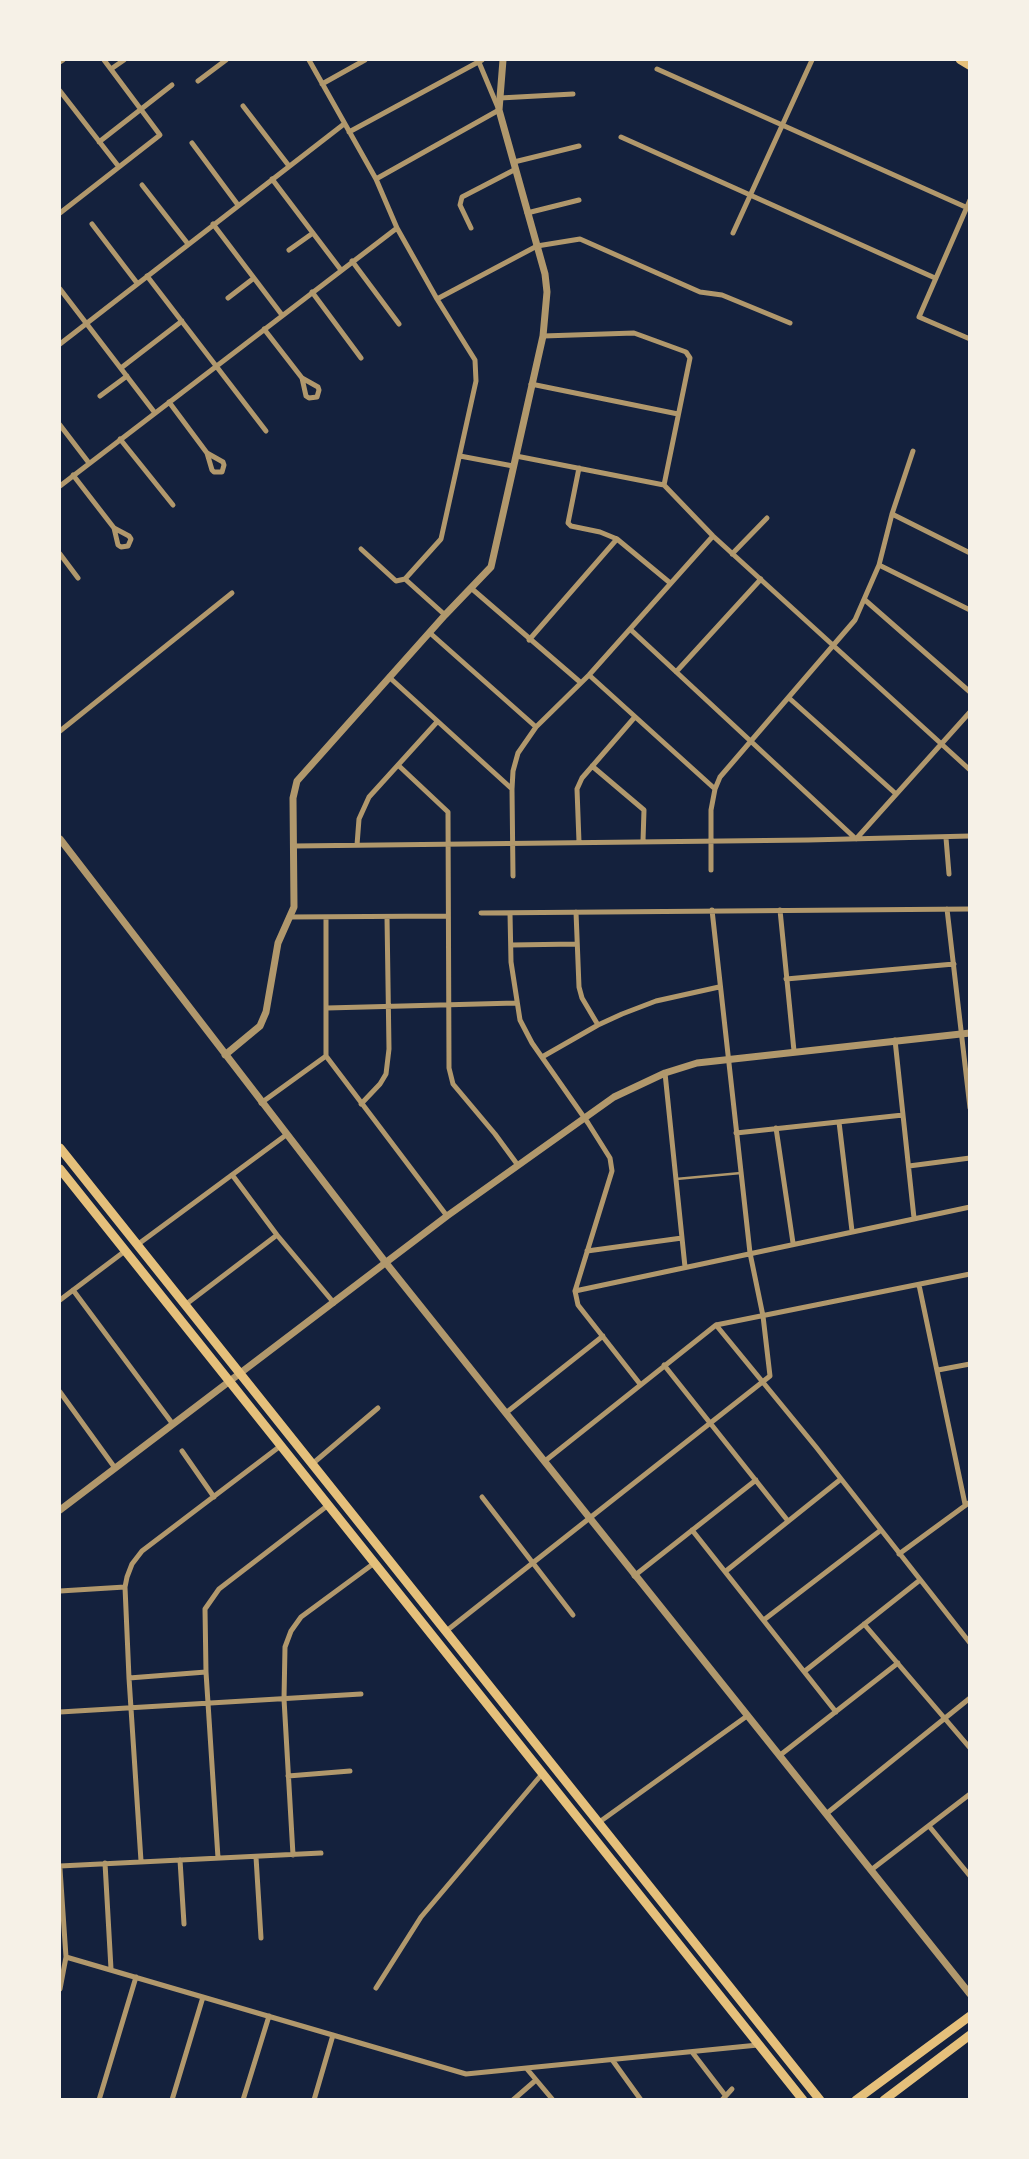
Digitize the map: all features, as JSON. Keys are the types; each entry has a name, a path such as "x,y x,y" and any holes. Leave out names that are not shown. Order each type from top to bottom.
{"main road":[{"path":"960,60 970,66"},
{"path":"60,1148 820,2099"},
{"path":"60,1169 279,1447 803,2099"},
{"path":"856,2099 970,2017"},
{"path":"884,2099 970,2035"},
{"path":"922,2051 920,2059 925,2069"}],"street":[{"path":"60,214 160,135 104,60"},
{"path":"111,69 124,60"},
{"path":"198,81 226,60"},
{"path":"309,60 376,179 397,228 471,353 477,372 441,539 405,579 396,581 361,550"},
{"path":"322,84 365,60"},
{"path":"225,1055 260,1026 266,1012 278,943 294,907 293,798 297,781 491,567 530,384 543,336 547,292 545,274 499,110 480,60 349,132"},
{"path":"499,110 503,60"},
{"path":"733,233 812,60"},
{"path":"657,69 968,208"},
{"path":"99,142 172,86"},
{"path":"60,91 119,167"},
{"path":"500,98 573,94"},
{"path":"243,106 289,166"},
{"path":"376,179 499,110"},
{"path":"60,344 344,124"},
{"path":"621,137 936,278"},
{"path":"192,143 238,205"},
{"path":"471,228 460,205 462,197 515,165 579,146"},
{"path":"272,179 341,270"},
{"path":"142,185 188,244"},
{"path":"527,213 579,200"},
{"path":"970,201 919,317 970,339"},
{"path":"92,224 137,283"},
{"path":"214,224 282,315"},
{"path":"60,486 397,228"},
{"path":"289,250 313,233"},
{"path":"437,299 537,246 580,239 700,292 722,295 790,323"},
{"path":"352,261 399,324"},
{"path":"147,276 267,431"},
{"path":"228,298 254,278"},
{"path":"60,289 155,413"},
{"path":"312,292 361,358"},
{"path":"121,369 182,321"},
{"path":"264,329 302,378"},
{"path":"543,336 634,334 686,352 690,358 664,485"},
{"path":"100,396 127,376"},
{"path":"530,384 678,414"},
{"path":"169,402 207,453"},
{"path":"60,426 89,463"},
{"path":"120,439 173,505"},
{"path":"711,870 711,810 720,777 855,620 879,565 892,514 913,451"},
{"path":"460,456 513,466"},
{"path":"516,456 664,485 732,554 970,770"},
{"path":"579,468 568,523 570,526 600,532 617,539 669,582"},
{"path":"73,475 114,528"},
{"path":"892,514 970,553"},
{"path":"732,554 766,518"},
{"path":"513,876 512,789 517,753 536,727 589,675 669,582 713,536"},
{"path":"529,639 617,539"},
{"path":"60,554 78,578"},
{"path":"879,565 970,610"},
{"path":"405,579 445,615"},
{"path":"676,672 761,579"},
{"path":"471,588 580,682"},
{"path":"60,731 232,593"},
{"path":"865,600 970,692"},
{"path":"630,629 856,839"},
{"path":"430,633 536,727"},
{"path":"589,675 715,789"},
{"path":"389,677 512,789"},
{"path":"789,698 895,793"},
{"path":"856,839 970,712"},
{"path":"579,842 577,789 582,778 634,718"},
{"path":"357,845 359,819 369,797 437,722"},
{"path":"398,765 448,812 449,1068 453,1084 517,1164"},
{"path":"592,766 644,810 643,841"},
{"path":"294,846 970,836"},
{"path":"946,838 948,874"},
{"path":"60,839 386,1263 970,1994"},
{"path":"947,909 965,1034 970,1108"},
{"path":"481,913 970,909"},
{"path":"445,1632 770,1376 763,1316 750,1253 712,910"},
{"path":"780,910 794,1051"},
{"path":"576,912 579,987 582,998 598,1025"},
{"path":"510,913 516,1003 524,1027 610,1158 612,1171 575,1291 578,1305 640,1384"},
{"path":"289,917 447,916"},
{"path":"361,1104 386,1074 389,1049 387,917"},
{"path":"326,918 326,1056 447,1216"},
{"path":"511,945 577,944"},
{"path":"786,979 954,964"},
{"path":"542,1057 598,1025 656,1001 719,987"},
{"path":"327,1008 516,1003"},
{"path":"60,1510 447,1216 614,1097 664,1073 698,1063 965,1034"},
{"path":"895,1040 914,1218"},
{"path":"261,1103 326,1056"},
{"path":"664,1073 685,1267"},
{"path":"736,1133 903,1115"},
{"path":"839,1122 852,1231"},
{"path":"776,1128 793,1243"},
{"path":"137,1245 286,1135"},
{"path":"909,1166 970,1158"},
{"path":"233,1176 277,1235 334,1303"},
{"path":"575,1291 970,1207"},
{"path":"185,1306 277,1235"},
{"path":"587,1251 681,1238"},
{"path":"60,1300 125,1251"},
{"path":"545,1461 716,1325 970,1274"},
{"path":"899,1554 967,1503 919,1285"},
{"path":"73,1290 172,1423"},
{"path":"716,1325 970,1643"},
{"path":"507,1412 603,1336"},
{"path":"938,1370 970,1364"},
{"path":"664,1366 788,1521"},
{"path":"60,1392 115,1468"},
{"path":"311,1465 378,1408"},
{"path":"141,1861 125,1587 129,1570 142,1551 279,1447"},
{"path":"182,1451 214,1497"},
{"path":"726,1571 841,1479"},
{"path":"634,1576 755,1480"},
{"path":"482,1497 573,1615"},
{"path":"218,1858 205,1672 204,1615 211,1598 219,1589 327,1506"},
{"path":"692,1530 836,1712"},
{"path":"765,1619 881,1530"},
{"path":"293,1855 284,1699 285,1647 295,1624 301,1618 373,1564"},
{"path":"805,1671 920,1580"},
{"path":"60,1591 125,1587"},
{"path":"864,1624 970,1748"},
{"path":"779,1756 898,1663"},
{"path":"129,1678 205,1672"},
{"path":"60,1712 361,1694"},
{"path":"826,1814 970,1698"},
{"path":"598,1823 747,1716"},
{"path":"288,1776 350,1771"},
{"path":"376,1988 421,1917 542,1774"},
{"path":"871,1870 970,1794"},
{"path":"929,1826 970,1876"},
{"path":"60,1989 66,1956 62,1944 60,1868 105,1863 321,1853"},
{"path":"256,1857 261,1938"},
{"path":"180,1860 184,1924"},
{"path":"962,1867 970,1861"},
{"path":"105,1863 111,1969"},
{"path":"66,1956 466,2074 613,2062 760,2045"},
{"path":"99,2099 136,1977"},
{"path":"172,2099 203,1997"},
{"path":"243,2099 269,2016"},
{"path":"314,2099 334,2035"},
{"path":"692,2052 723,2097 732,2089"},
{"path":"613,2062 641,2099"},
{"path":"527,2069 553,2099"},
{"path":"513,2099 536,2080"}],"lane":[{"path":"676,1179 741,1172"}]}
